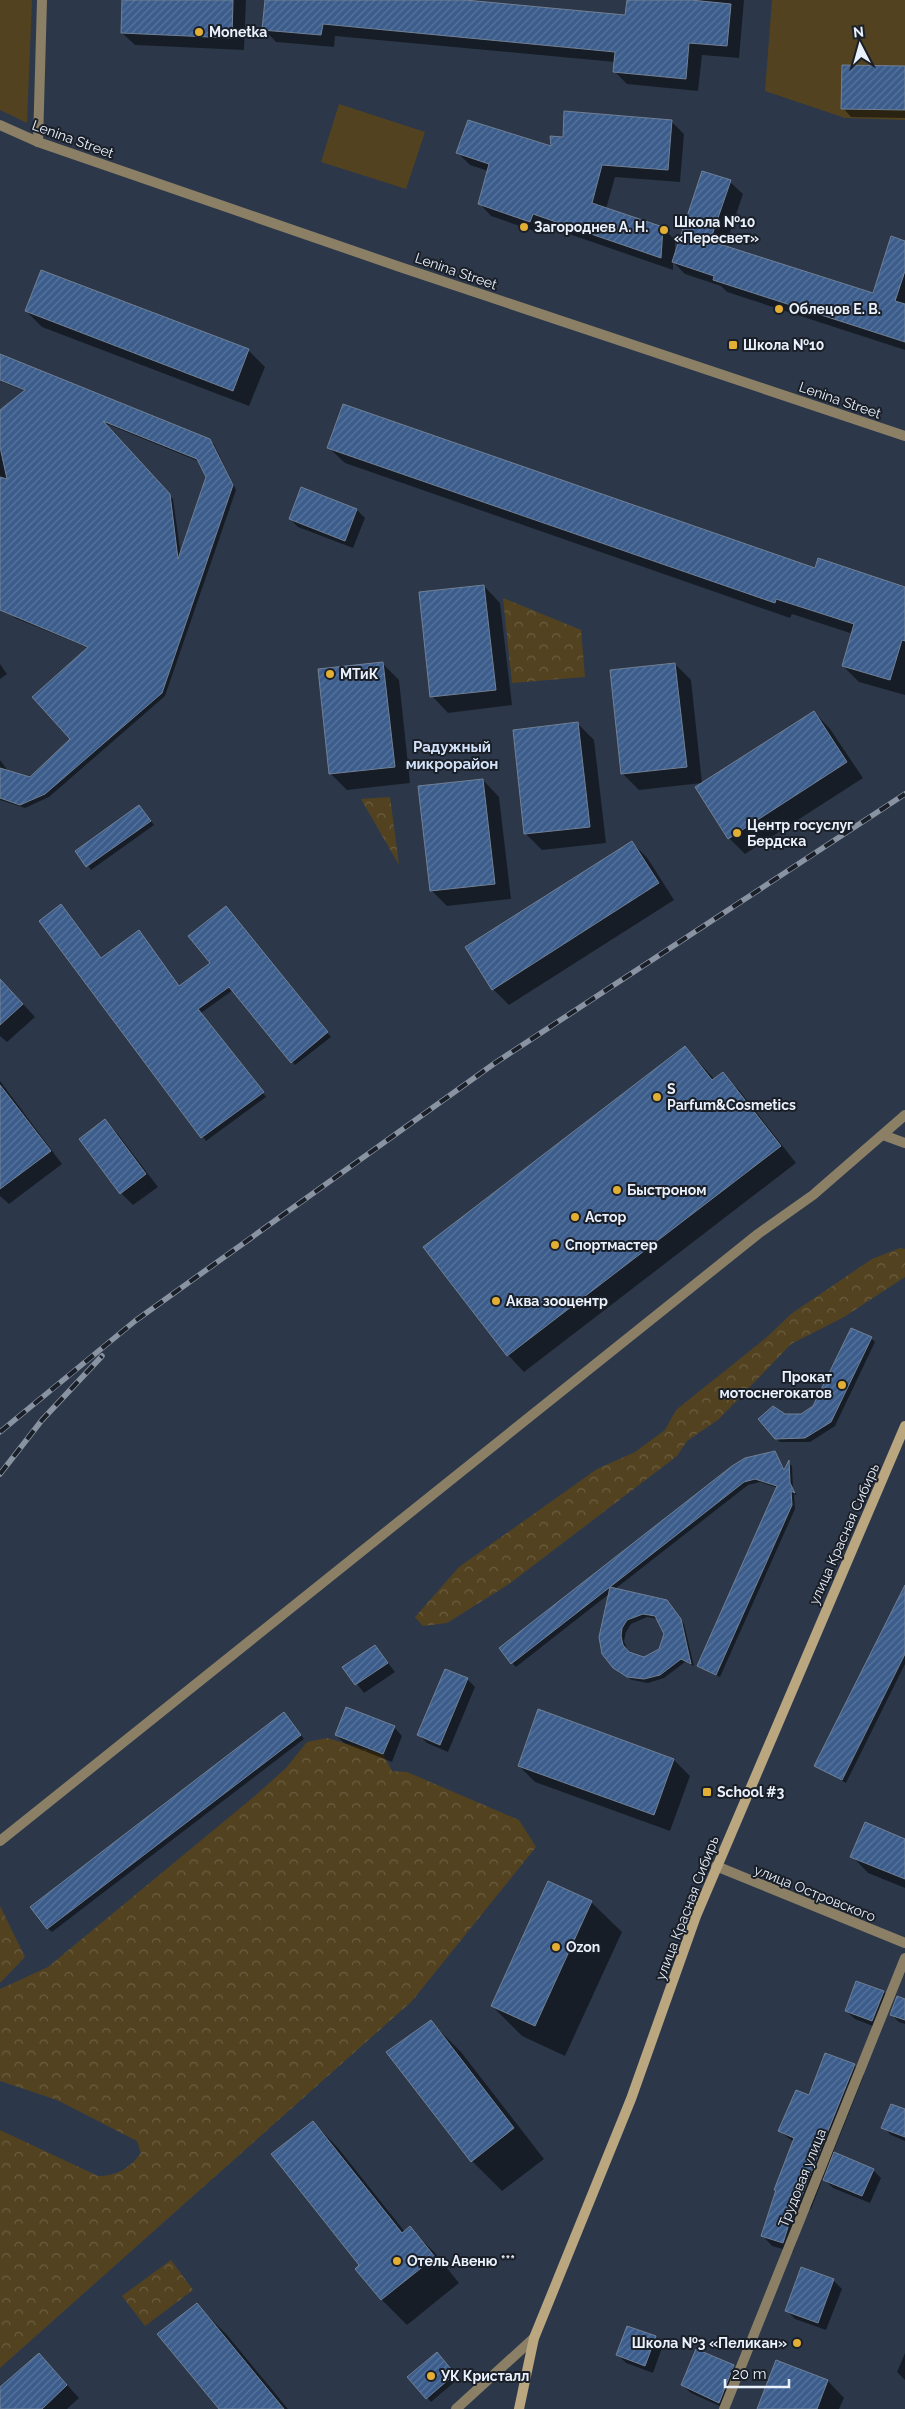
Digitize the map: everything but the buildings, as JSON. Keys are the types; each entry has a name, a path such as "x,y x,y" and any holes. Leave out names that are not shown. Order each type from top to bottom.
{"main road":[{"name":"улица Красная Сибирь","path":"519,2409 534,2338 630,2099 716,1866 905,1426"}],"street":[{"path":"38,142 42,0"},
{"name":"Lenina Street","path":"0,126 38,142 381,260 905,436"},
{"path":"0,1841 758,1234 813,1196 905,1115"},
{"path":"883,1135 905,1142"},
{"name":"улица Островского","path":"716,1866 905,1943"},
{"name":"Трудовая улица","path":"724,2409 905,1958"},
{"path":"456,2409 534,2338"}],"green space":[{"path":"0,0 32,0 27,123 0,110"},
{"path":"772,0 905,0 905,120 845,118 765,91"},
{"path":"339,104 425,132 406,189 321,162"},
{"path":"503,598 581,630 585,677 512,683"},
{"path":"390,797 399,865 361,799"},
{"path":"900,1248 905,1249 905,1277 844,1317 791,1344 719,1419 687,1441 677,1456 509,1584 447,1623 423,1626 415,1617 459,1567 597,1469 635,1452 665,1430 676,1410 767,1337 791,1314 872,1259"},
{"path":"327,1738 383,1754 392,1771 407,1772 519,1820 536,1847 412,2001 0,2368 0,2130 98,2176 117,2173 128,2167 141,2153 137,2141 57,2100 0,2081 0,1989 48,1967 256,1795 286,1768 307,1742"},
{"path":"0,1906 25,1957 0,1983"},
{"path":"171,2260 193,2290 145,2326 122,2296"}],"railway":[{"path":"0,1432 135,1321 495,1063 905,794"},
{"path":"0,1474 42,1420 102,1356"}],"place":[{"name":"Monetka","path":"199,32"},
{"name":"Загороднев А. Н.","path":"524,227"},
{"name":"Школа №10 «Пересвет»","path":"664,230"},
{"name":"Облецов Е. В.","path":"779,309"},
{"name":"Школа №10","path":"733,345"},
{"name":"МТиК","path":"330,674"},
{"name":"Центр госуслуг Бердска","path":"737,833"},
{"name":"S Parfum&Cosmetics","path":"657,1097"},
{"name":"Быстроном","path":"617,1190"},
{"name":"Астор","path":"575,1217"},
{"name":"Спортмастер","path":"555,1245"},
{"name":"Аква зооцентр","path":"496,1301"},
{"name":"Прокат мотоснегокатов","path":"842,1385"},
{"name":"School #3","path":"707,1792"},
{"name":"Ozon","path":"556,1947"},
{"name":"Отель Авеню ***","path":"397,2261"},
{"name":"Школа №3 «Пеликан»","path":"797,2343"},
{"name":"УК Кристалл","path":"431,2376"}],"district":[{"name":"Радужный микрорайон","path":"452,756"}]}
